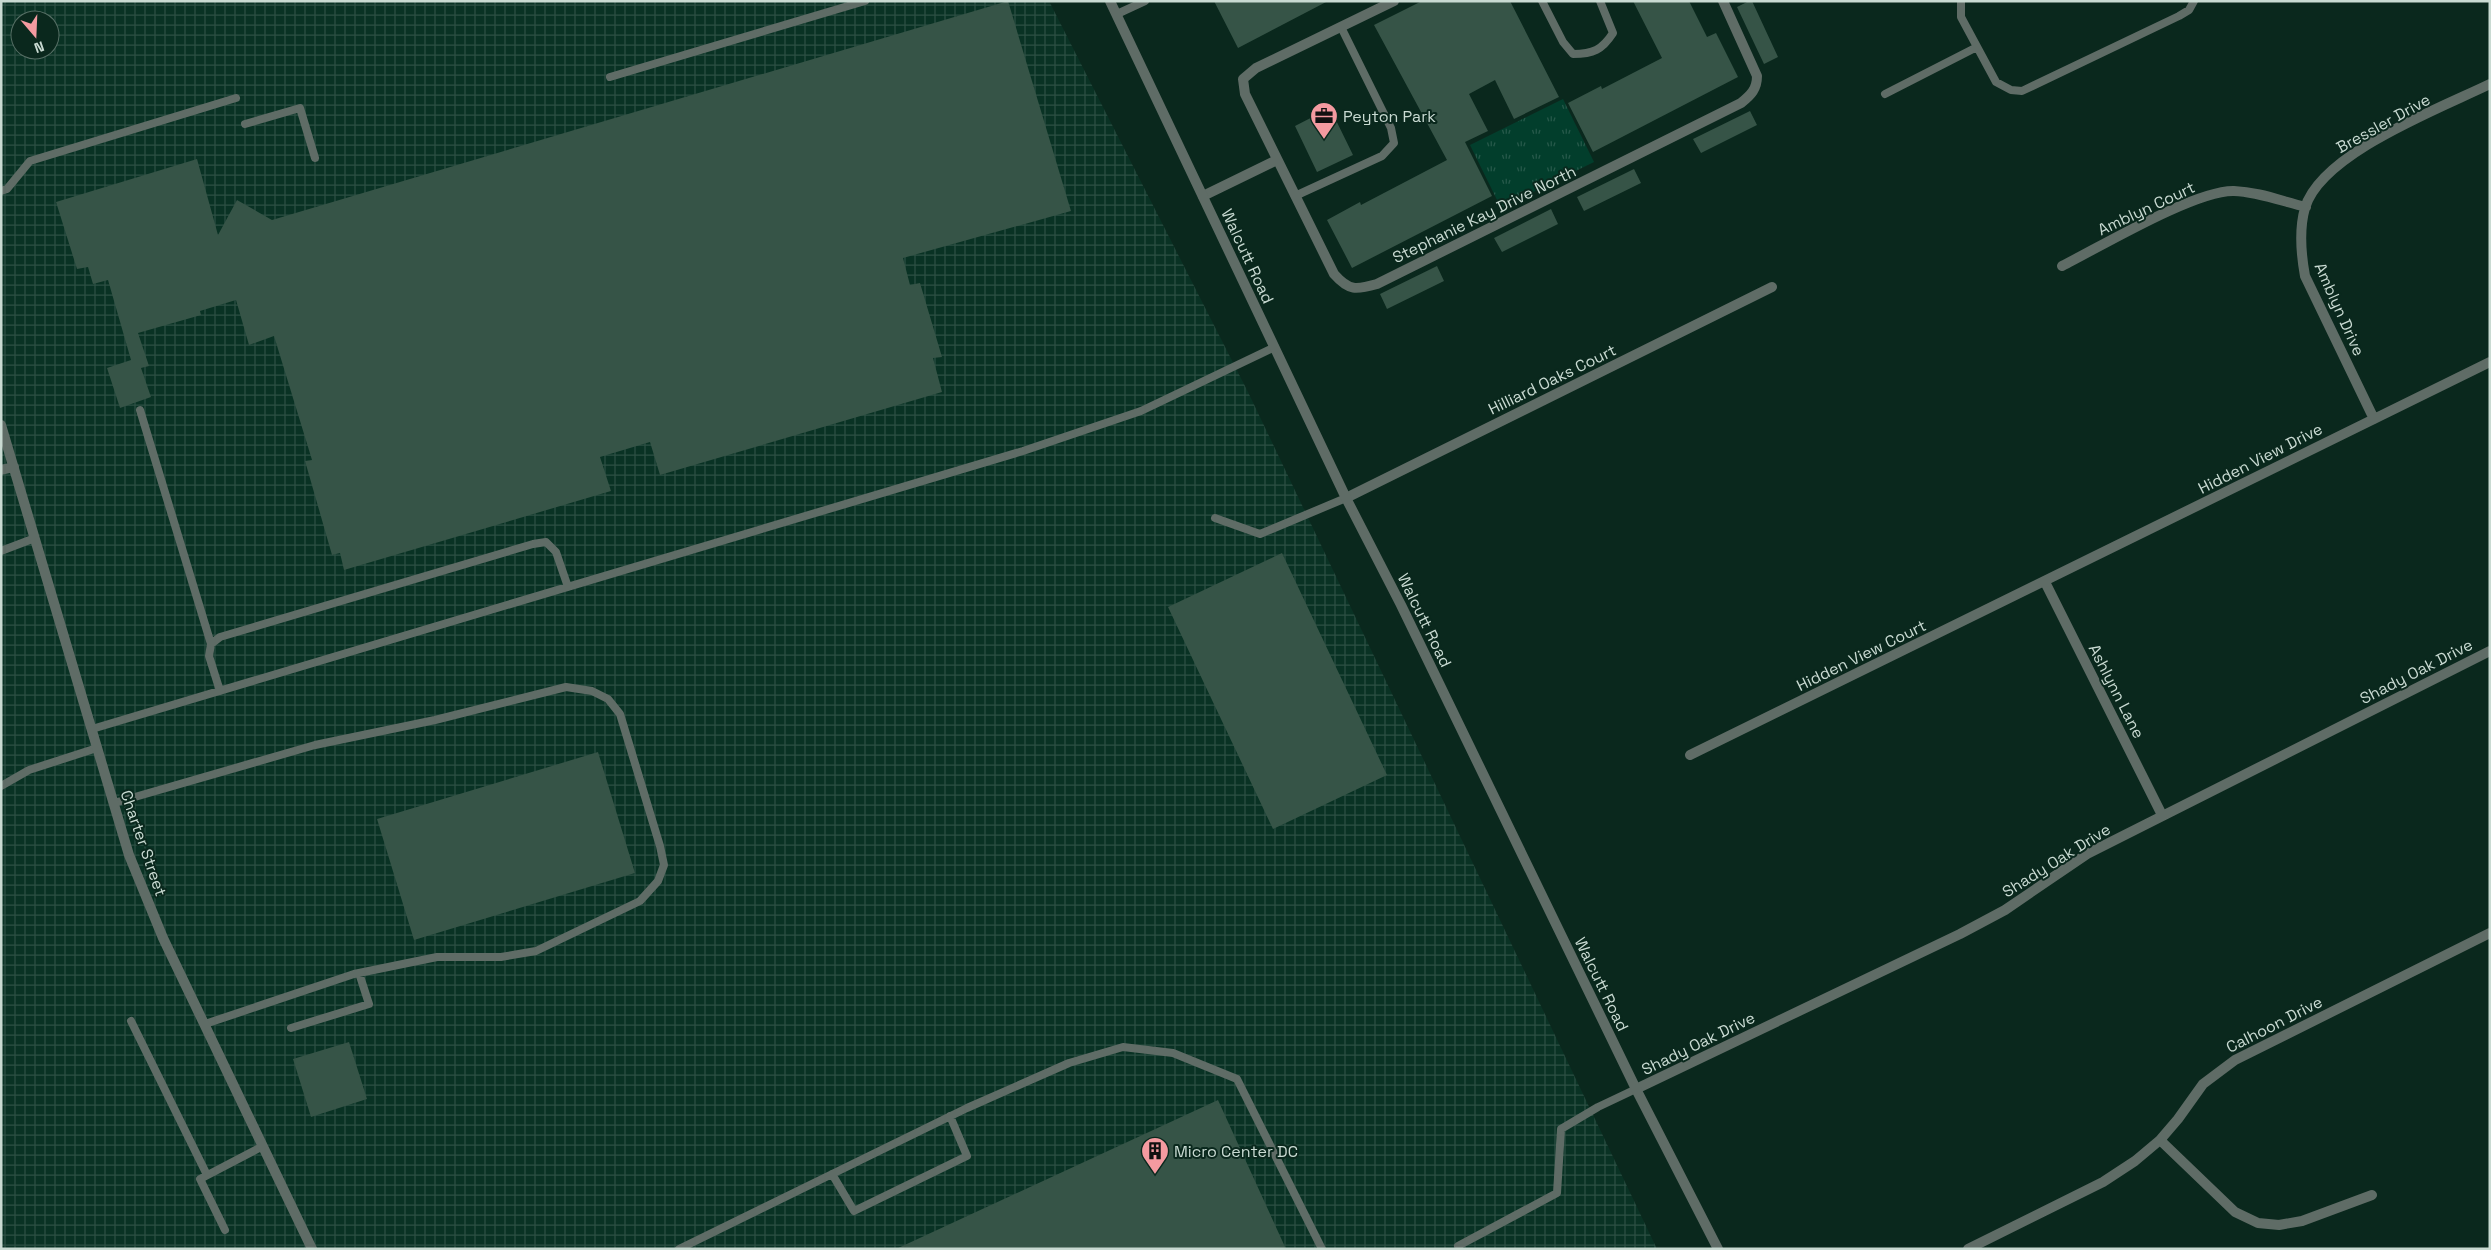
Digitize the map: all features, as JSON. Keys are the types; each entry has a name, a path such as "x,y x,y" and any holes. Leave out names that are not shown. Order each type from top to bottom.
{"street":[{"name":"Walcutt Road","path":"1110,1 1346,498 1406,614 1636,1090 1718,1249"},
{"path":"1341,27 1394,1"},
{"name":"Stephanie Kay Drive North","path":"1341,27 1256,68 1243,79 1245,94 1334,274 1345,286 1361,288 1377,284 1741,103 1752,94 1757,85 1756,76 1750,58 1723,1"},
{"name":"Bressler Drive","path":"2306,206 2331,169 2349,157 2396,130 2490,84"},
{"path":"1203,196 1277,160"},
{"name":"Amblyn Court","path":"2062,266 2187,203 2209,196 2232,191 2256,193 2306,206"},
{"name":"Amblyn Drive","path":"2306,206 2301,254 2305,276 2374,418"},
{"name":"Hilliard Oaks Court","path":"1346,498 1772,286"},
{"name":"Hidden View Drive","path":"2045,582 2490,362"},
{"name":"Charter Street","path":"1,425 129,855 146,898 312,1249"},
{"path":"1,470 14,467"},
{"name":"Hidden View Court","path":"1690,755 2045,582"},
{"name":"Ashlynn Lane","path":"2045,582 2162,815"},
{"name":"Shady Oak Drive","path":"1636,1090 1960,934 2005,910 2087,854 2490,651"},
{"name":"Calhoon Drive","path":"1968,1249 2103,1182 2135,1161 2160,1140 2203,1084 2234,1060 2490,933"},
{"path":"2160,1140 2234,1212 2258,1223 2279,1225 2302,1221 2372,1195"}],"lane":[{"path":"610,77 865,1"},
{"path":"1116,14 1145,1"},
{"path":"1542,1 1563,42 1573,54 1596,52 1606,44 1613,32 1600,1"},
{"path":"1960,2 1961,17 1996,82 2011,90 2022,91 2180,16 2189,10 2194,1"},
{"path":"1296,196 1382,156 1394,143 1391,128 1341,27"},
{"path":"1885,94 1977,47"},
{"path":"1,191 7,189 30,161 236,98"},
{"path":"245,124 300,108 315,158"},
{"path":"92,729 1023,451 1136,413 1275,347"},
{"path":"140,410 211,644 209,656 220,690"},
{"path":"1215,518 1260,534 1346,498"},
{"path":"1,551 35,538"},
{"path":"211,644 220,637 533,544 546,542 556,552 568,587"},
{"path":"114,803 315,745 435,720 566,687 592,691 608,699 620,714 664,865 658,881 640,901 536,951 501,957 437,957 359,973 245,1009 205,1024"},
{"path":"1,786 29,770 98,748"},
{"path":"291,1028 369,1004 359,973"},
{"path":"132,1021 207,1175"},
{"path":"679,1249 950,1116 1069,1063 1123,1047 1173,1053 1237,1080 1322,1249"},
{"path":"1458,1246 1556,1193 1561,1129 1598,1107 1636,1090"},
{"path":"832,1174 854,1210 967,1156 950,1116"},
{"path":"225,1230 200,1179 263,1146"}],"shaded area":[{"path":"1,1 1049,1 1248,392 1657,1249 1,1249"}],"green space":[{"path":"1563,99 1594,162 1501,208 1470,145"}],"building":[{"path":"1008,1 1071,211 903,258 910,285 920,283 942,357 933,358 942,392 660,475 650,442 600,457 611,491 344,570 340,553 332,555 305,461 312,460 274,336 249,345 236,300 200,311 201,315 138,333 149,366 141,368 151,397 120,408 107,368 131,360 108,280 93,284 88,267 77,269 56,202 197,159 218,235 237,200 272,220"},
{"path":"1214,1 1328,1 1238,48"},
{"path":"1422,1 1510,1 1559,97 1514,119 1495,80 1469,94 1488,131 1465,142 1492,196 1352,268 1327,220 1360,202 1361,205 1447,160 1374,25"},
{"path":"1633,1 1689,1 1707,37 1716,33 1738,77 1593,152 1568,103 1601,86 1602,89 1662,58"},
{"path":"1752,1 1778,57 1764,64 1737,7"},
{"name":"Peyton Park","path":"1330,108 1353,155 1317,172 1295,126"},
{"path":"1750,111 1757,125 1701,153 1693,139"},
{"path":"1634,169 1641,183 1584,211 1577,197"},
{"path":"1551,209 1558,224 1502,252 1494,238"},
{"path":"1437,266 1444,281 1387,309 1380,294"},
{"path":"1282,553 1387,775 1273,829 1168,607"},
{"path":"598,752 635,873 414,940 377,819"},
{"path":"349,1042 367,1099 311,1117 293,1059"},
{"name":"Micro Center DC","path":"1218,1100 1286,1249 896,1249"}],"place":[{"name":"Peyton Park","path":"1324,140"},
{"name":"Micro Center DC","path":"1155,1175"}]}
